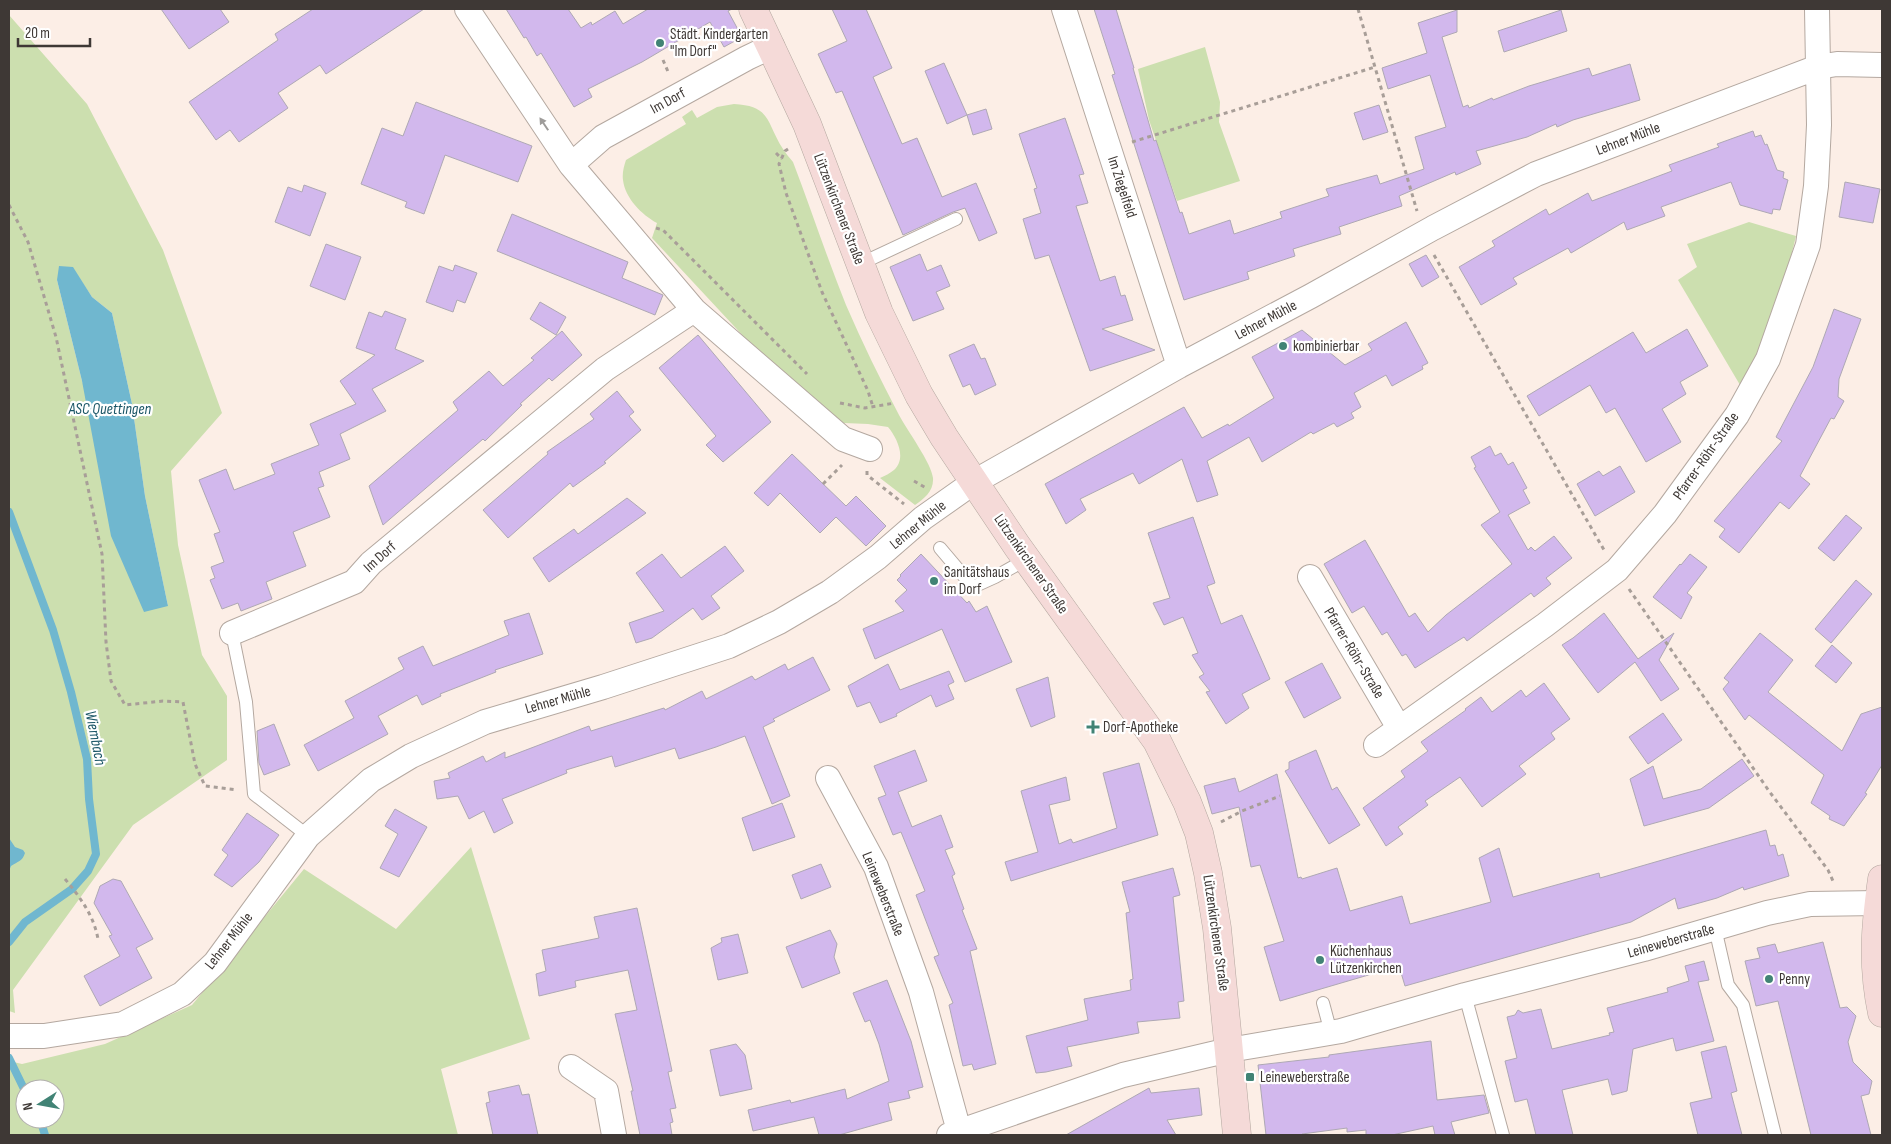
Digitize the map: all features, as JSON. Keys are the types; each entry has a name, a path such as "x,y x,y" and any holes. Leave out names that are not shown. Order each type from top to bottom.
{"main road":[{"name":"Lützenkirchener Straße","path":"753,9 772,46 810,134 879,313 919,395 974,482 1157,741 1187,802 1199,833 1217,928 1237,1135"},
{"path":"1880,891 1874,950 1882,1012"}],"street":[{"path":"467,9 571,165 694,310 843,439 870,449"},
{"name":"Im Ziegelfeld","path":"1064,9 1179,366"},
{"name":"Pfarrer-Röhr-Straße","path":"1376,744 1538,630 1617,570 1665,514 1731,422 1768,359 1808,245 1816,186 1819,125 1818,9"},
{"name":"Im Dorf","path":"571,165 603,137 772,46"},
{"name":"Lehner Mühle","path":"12,1036 44,1036 123,1024 182,994 215,963 308,836 371,780 411,756 485,722 603,687 729,646 779,622 844,582 878,557 923,518 974,482 1179,366 1536,174 1818,68 1837,64 1882,65"},
{"name":"Im Dorf","path":"232,633 354,582 371,563 605,369 694,310"},
{"name":"Pfarrer-Röhr-Straße","path":"1310,577 1399,728"},
{"name":"Leineweberstraße","path":"828,778 876,867 921,992 954,1133 1123,1075 1228,1050 1331,1033 1465,995 1638,951 1767,913 1810,904 1841,902 1880,891"},
{"path":"571,1067 606,1091 614,1135"}],"lane":[{"path":"860,264 956,219"},
{"path":"940,548 973,587 1027,559"},
{"name":"Im Dorf","path":"232,633 246,702 254,794"},
{"path":"254,794 308,836"},
{"path":"1715,928 1728,985 1742,1005 1775,1135"},
{"path":"1465,995 1503,1135"},
{"path":"1323,1003 1331,1033"}],"path":[{"path":"1358,9 1424,233 1439,264 1608,558 1769,791 1828,870 1841,902"},
{"path":"1109,148 1375,67"},
{"path":"810,134 785,151 782,158 780,164 786,193 822,292 874,407"},
{"path":"776,153 782,158"},
{"path":"9,205 28,242 56,336 102,554 106,642 111,681 125,705 163,701 183,702 195,764 205,786 254,794"},
{"path":"634,239 652,226 663,230 808,374"},
{"path":"834,399 840,403 865,408 890,405 919,395"},
{"path":"870,449 866,475 923,518"},
{"path":"1199,833 1242,811 1280,796"},
{"path":"65,879 78,895 95,924 98,939"}],"green space":[{"path":"9,15 87,104 163,250 222,413 171,471 178,545 202,655 227,696 227,760 133,825 13,990 15,1013 9,1011","holes":["72,267 92,297 112,313 132,404 145,496 168,606 82,381 57,280"]},
{"path":"1205,47 1220,102 1219,122 1240,181 1177,201 1149,120 1138,69"},
{"path":"734,104 746,105 762,112 783,149 793,162 852,319 892,401 932,472 933,483 930,491 915,505 880,478 894,470 900,460 897,442 888,427 844,423 834,418 746,339 652,238 657,223 640,211 624,187 623,170 626,160 686,124 682,117 692,110 697,118 717,107"},
{"path":"1749,222 1796,236 1783,290 1758,352 1740,385 1678,280 1697,267 1687,244"},
{"path":"471,847 530,1039 441,1069 458,1135 9,1135 9,1061 22,1064 105,1044 192,1005 304,869 396,929"}],"water":[{"name":"ASC Quettingen","path":"59,266 73,267 92,297 112,313 132,404 145,496 168,606 144,612 111,536 82,381 57,280"},
{"path":"9,838 15,847 23,850 25,853 21,860 11,866 9,871"}],"building":[{"path":"161,9 220,9 229,22 189,49"},
{"path":"313,9 424,9 326,74 320,65 278,93 288,108 239,142 230,130 216,140 189,102 278,40 275,34"},
{"path":"506,9 568,9 581,28 591,22 592,25 615,11 623,24 648,9 732,9 728,11 742,37 724,47 710,22 642,62 588,89 592,97 574,107 541,53 537,56"},
{"path":"832,9 866,9 892,68 873,77 902,144 917,138 942,197 976,183 997,233 979,241 965,208 903,235 842,91 836,93 818,54 847,41"},
{"path":"1094,9 1116,9 1154,141 1156,140 1180,213 1182,212 1189,234 1230,220 1234,234 1282,218 1280,212 1329,196 1326,189 1377,175 1380,184 1424,169 1415,137 1446,127 1430,75 1388,89 1382,68 1427,53 1418,23 1457,10 1457,32 1442,37 1463,107 1468,105 1469,108 1492,98 1493,100 1529,86 1589,68 1592,76 1630,64 1640,100 1573,120 1557,127 1556,124 1527,137 1476,151 1481,164 1456,175 1455,172 1399,196 1402,206 1339,227 1341,234 1293,249 1295,256 1247,272 1249,279 1184,300 1112,75 1115,74"},
{"path":"1561,10 1567,31 1504,52 1498,31"},
{"path":"944,63 967,115 947,124 925,71"},
{"path":"416,102 532,146 518,182 445,155 424,214 405,207 407,202 361,184 382,128 403,136"},
{"path":"1379,105 1388,132 1363,140 1354,113"},
{"path":"986,109 992,129 973,135 967,115"},
{"path":"1065,118 1084,174 1079,175 1088,203 1076,206 1100,281 1115,276 1121,296 1125,295 1133,320 1102,329 1155,350 1090,371 1049,255 1035,259 1023,219 1041,213 1034,189 1037,188 1019,134"},
{"path":"1753,131 1755,137 1761,135 1765,145 1767,144 1777,170 1784,172 1783,178 1788,180 1780,210 1773,209 1772,214 1740,205 1731,182 1661,207 1665,216 1627,230 1624,222 1571,253 1568,248 1513,278 1517,284 1481,305 1459,267 1495,246 1492,241 1546,209 1549,215 1588,193 1592,201 1672,171 1669,165 1719,147 1717,144"},
{"path":"1845,182 1880,189 1873,223 1839,217"},
{"path":"304,185 326,193 310,236 275,222 288,187 302,192"},
{"path":"512,214 628,262 622,278 663,295 655,315 497,251"},
{"path":"326,244 361,257 345,300 310,286"},
{"path":"920,254 927,271 941,265 950,286 936,292 944,309 913,321 890,267"},
{"path":"1426,255 1439,277 1422,287 1409,264"},
{"path":"455,265 477,273 465,303 457,300 453,312 426,302 439,266 453,271"},
{"path":"540,302 566,317 556,335 530,319"},
{"path":"1834,309 1861,319 1839,379 1838,397 1844,401 1834,419 1831,418 1800,476 1810,484 1789,509 1780,502 1739,553 1719,537 1725,529 1714,521 1782,441 1776,437 1813,367"},
{"path":"385,311 406,319 395,349 424,361 372,389 386,411 340,434 350,459 319,472 324,486 318,488 330,517 293,532 306,566 266,582 272,599 241,611 238,603 222,609 210,580 215,578 211,567 224,562 214,534 220,532 199,480 226,469 234,490 275,474 271,464 319,445 310,424 356,404 340,381 375,355 356,348 369,312 382,317"},
{"path":"1406,322 1428,363 1422,366 1423,369 1392,386 1386,375 1354,393 1361,407 1351,413 1354,418 1337,427 1334,423 1313,434 1311,432 1262,462 1249,437 1207,461 1218,495 1197,502 1182,459 1139,484 1133,473 1080,499 1086,510 1066,524 1045,484 1184,407 1202,438 1228,424 1229,426 1274,398 1252,357 1302,330 1345,365 1372,350 1368,344"},
{"path":"1687,329 1708,366 1680,382 1686,394 1662,409 1681,442 1646,462 1615,408 1606,413 1590,385 1539,416 1527,396 1633,332 1646,353"},
{"path":"562,331 582,355 552,381 549,378 520,404 522,405 485,441 483,439 383,525 369,486 458,410 453,402 489,371 503,386 534,360 531,358"},
{"path":"698,335 771,422 723,462 706,445 716,436 659,368"},
{"path":"974,344 981,359 985,358 996,385 975,395 970,384 963,387 949,355"},
{"path":"617,391 634,412 629,416 641,430 604,462 606,463 573,487 570,483 508,538 483,510 548,454 547,452 594,419 590,414"},
{"path":"1490,446 1495,456 1501,453 1508,465 1513,462 1527,488 1523,490 1530,503 1508,515 1528,550 1531,547 1535,551 1554,536 1572,558 1546,578 1551,584 1534,597 1531,593 1467,641 1464,637 1415,668 1406,654 1402,656 1387,632 1382,635 1364,606 1352,613 1324,564 1365,540 1409,617 1415,613 1428,632 1446,615 1512,564 1481,525 1500,512 1474,468 1476,467 1471,457"},
{"path":"792,454 846,506 856,496 886,526 866,546 836,517 820,533 780,493 768,506 754,493"},
{"path":"1620,466 1635,492 1595,516 1577,484 1599,471 1603,476"},
{"path":"627,498 646,513 549,582 533,558 574,529 578,534"},
{"path":"1846,515 1862,528 1834,561 1818,548"},
{"path":"1193,517 1215,583 1207,586 1221,624 1242,615 1270,679 1242,694 1249,708 1226,724 1206,692 1210,691 1199,677 1204,674 1192,655 1198,653 1183,617 1164,625 1153,603 1170,598 1148,533"},
{"path":"725,546 744,571 711,596 720,608 702,620 693,608 652,638 636,643 629,623 664,611 636,573 662,554 681,578"},
{"path":"921,554 967,603 969,601 976,612 987,606 1012,662 965,682 942,629 875,659 863,629 904,611 895,601 907,590 897,580"},
{"path":"1690,554 1707,567 1687,593 1692,597 1681,619 1653,597"},
{"path":"1856,580 1872,594 1831,643 1815,629"},
{"path":"529,613 543,654 495,670 496,672 440,694 441,696 422,705 417,695 378,716 388,734 318,771 304,745 354,718 345,701 404,669 398,658 423,646 433,666 509,635 504,621"},
{"path":"1604,613 1638,659 1674,633 1659,660 1679,689 1661,701 1635,662 1598,693 1562,645"},
{"path":"1760,633 1793,660 1768,692 1842,751 1861,714 1882,707 1882,765 1865,793 1867,794 1844,826 1829,819 1830,816 1811,803 1824,775 1749,715 1745,720 1723,689 1729,682 1724,678"},
{"path":"1832,645 1852,663 1836,683 1815,666"},
{"path":"813,657 830,690 773,719 775,721 763,727 790,796 772,804 745,736 679,759 675,748 615,767 612,756 566,770 567,773 502,799 513,823 494,833 484,811 469,819 458,796 437,799 434,781 450,778 448,773 483,756 486,762 505,752 505,758 589,726 591,731 664,708 665,710 702,691 706,699 752,676 755,680 785,664 788,670"},
{"path":"1322,663 1341,698 1304,718 1285,682"},
{"path":"888,664 900,690 949,671 954,682 948,685 954,699 936,707 931,695 896,714 897,716 880,723 870,702 857,707 848,686"},
{"path":"1048,677 1055,717 1031,727 1016,689"},
{"path":"1544,683 1570,719 1551,733 1555,739 1519,766 1526,774 1482,807 1460,777 1425,801 1428,805 1398,827 1403,834 1386,846 1363,808 1405,777 1401,771 1428,751 1421,742 1481,697 1492,712 1521,690 1526,697"},
{"path":"1663,713 1682,740 1648,764 1629,737"},
{"path":"274,724 290,765 264,775 259,763 257,731"},
{"path":"915,750 927,781 898,792 912,827 941,815 953,847 945,850 955,874 952,876 964,909 962,910 977,949 970,951 996,1064 974,1070 972,1064 963,1066 949,1005 953,1003 934,957 939,955 916,895 925,891 901,832 893,835 878,798 886,795 874,766"},
{"path":"1316,750 1332,790 1337,787 1360,825 1329,844 1285,771 1289,769 1289,762"},
{"path":"1742,759 1754,776 1709,808 1644,826 1630,779 1653,766 1663,799 1701,789"},
{"path":"1139,763 1158,835 1011,881 1005,862 1038,852 1021,791 1066,777 1070,800 1049,805 1059,844 1071,839 1073,843 1117,828 1103,773"},
{"path":"1277,774 1298,878 1301,877 1302,879 1337,868 1350,911 1402,896 1410,924 1491,902 1479,858 1499,848 1513,897 1599,873 1600,878 1766,830 1770,846 1775,845 1778,856 1783,854 1789,876 1744,890 1743,887 1717,898 1678,909 1675,898 1631,922 1405,986 1399,966 1280,1001 1264,947 1284,941 1260,865 1251,867 1239,807 1212,814 1204,786 1235,778 1239,792"},
{"path":"782,803 795,837 753,851 742,818"},
{"path":"395,809 427,827 399,877 380,868 398,834 385,826"},
{"path":"247,813 279,835 259,862 232,887 214,875 228,855 222,850"},
{"path":"821,864 831,887 801,899 792,875"},
{"path":"1173,868 1180,895 1173,897 1184,1001 1178,1002 1180,1018 1137,1022 1139,1033 1067,1047 1072,1066 1036,1073 1026,1036 1088,1020 1084,999 1131,990 1130,980 1133,979 1126,913 1130,912 1122,882"},
{"path":"113,879 121,881 153,939 136,948 152,978 100,1006 84,976 120,956 109,936 112,935 94,903 100,886"},
{"path":"637,908 672,1071 668,1072 676,1108 670,1109 673,1122 670,1123 672,1135 640,1135 631,1091 633,1091 615,1014 637,1010 628,970 575,981 576,987 539,996 536,974 546,971 542,950 599,938 594,917"},
{"path":"830,930 837,944 834,957 840,973 802,988 786,947"},
{"path":"738,934 748,973 718,980 711,948 722,942 721,938"},
{"path":"1823,942 1840,1008 1847,1007 1856,1016 1848,1042 1853,1062 1872,1081 1869,1094 1861,1096 1871,1135 1811,1135 1778,1001 1756,1006 1745,961 1760,958 1757,948 1775,944 1778,953"},
{"path":"1704,961 1709,980 1698,982 1714,1041 1676,1051 1673,1038 1633,1049 1627,1091 1612,1095 1608,1079 1562,1090 1573,1135 1536,1135 1527,1099 1515,1102 1505,1061 1517,1058 1507,1017 1515,1015 1518,1010 1523,1013 1541,1009 1552,1049 1610,1035 1609,1033 1614,1032 1607,1008 1668,992 1667,988 1689,981 1685,966"},
{"path":"887,980 911,1041 923,1087 908,1091 910,1098 888,1103 892,1120 839,1135 819,1135 814,1117 753,1131 748,1110 790,1100 791,1103 845,1089 847,1099 889,1081 870,1020 865,1022 853,993"},
{"path":"1431,1041 1437,1100 1484,1095 1489,1113 1451,1122 1455,1135 1435,1135 1433,1126 1392,1135 1366,1135 1366,1130 1347,1132 1347,1128 1303,1135 1266,1135 1258,1065 1329,1057 1329,1055"},
{"path":"736,1044 745,1055 752,1089 720,1096 710,1050"},
{"path":"1726,1046 1737,1091 1731,1093 1742,1135 1698,1135 1690,1103 1712,1098 1701,1052"},
{"path":"519,1085 522,1095 529,1094 538,1135 493,1135 486,1103 490,1102 488,1092"},
{"path":"1149,1088 1151,1093 1199,1088 1202,1115 1167,1120 1176,1135 1066,1135"}],"waterway":[{"name":"Wiembach","path":"9,512 53,630 71,692 87,759 89,799 96,854 88,871 72,889 25,922 9,942"},
{"name":"Wiembach","path":"9,1058 19,1079"},
{"name":"Wiembach","path":"43,1129 45,1135"}],"place":[{"name":"Städt. Kindergarten \"Im Dorf\"","path":"660,43"},
{"name":"kombinierbar","path":"1283,346"},
{"name":"Sanitätshaus im Dorf","path":"934,581"},
{"name":"Dorf-Apotheke","path":"1093,727"},
{"name":"Küchenhaus Lützenkirchen","path":"1320,960"},
{"name":"Penny","path":"1769,979"},
{"name":"Leineweberstraße","path":"1250,1077"}]}
